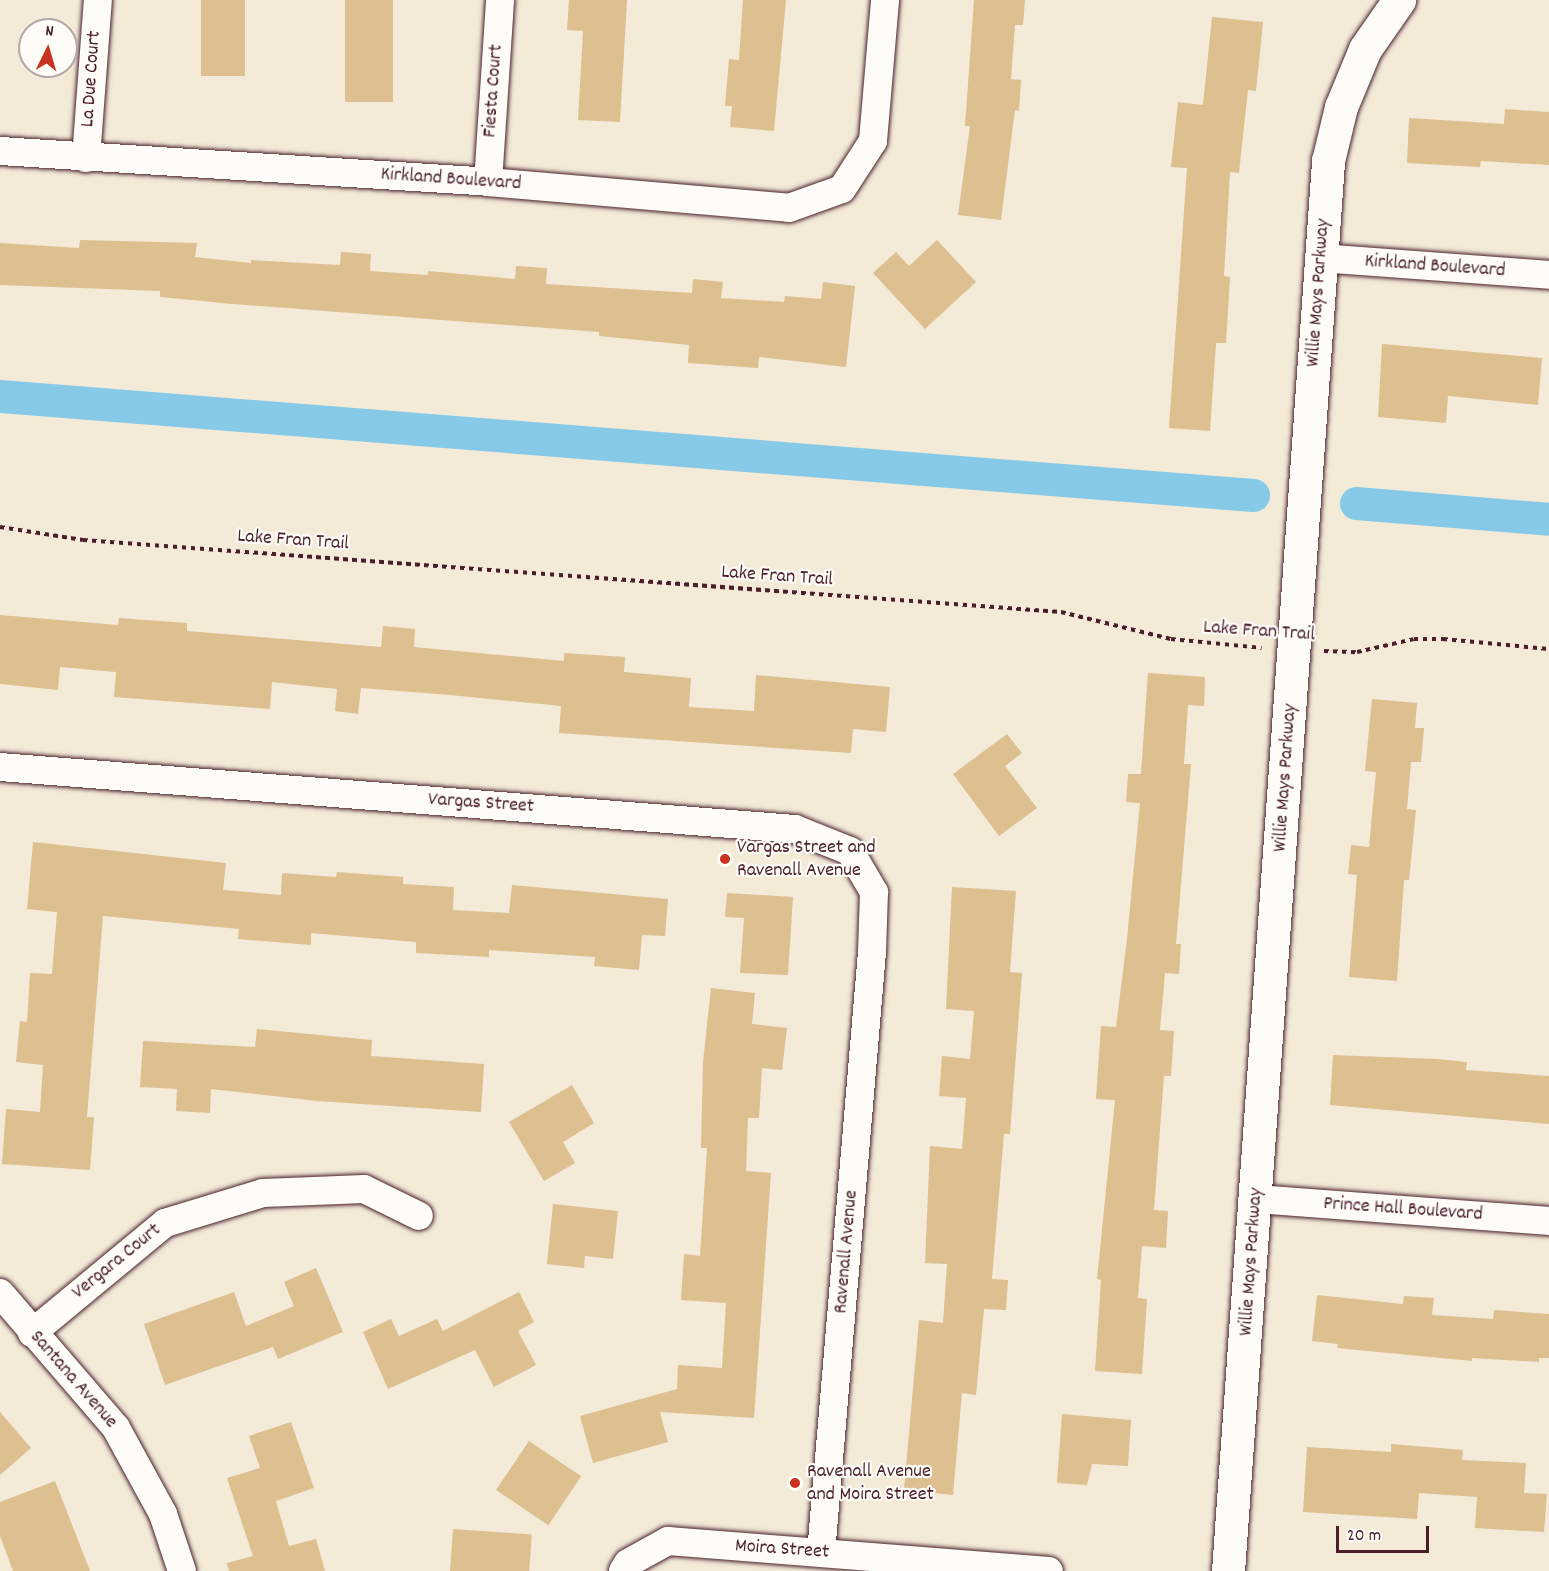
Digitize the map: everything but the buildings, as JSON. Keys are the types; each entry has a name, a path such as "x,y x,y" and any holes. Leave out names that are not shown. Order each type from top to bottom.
{"street":[{"name":"La Due Court","path":"86,158 98,0"},
{"name":"Fiesta Court","path":"489,182 500,0"},
{"name":"Kirkland Boulevard","path":"0,151 489,182 789,208 842,189 873,141 885,0"},
{"name":"Willie Mays Parkway","path":"1228,1571 1257,1199 1328,161 1341,106 1365,49 1398,0"},
{"name":"Kirkland Boulevard","path":"1320,258 1549,275"},
{"name":"Vargas Street","path":"0,767 795,829 850,851 874,892 872,952"},
{"name":"Ravenall Avenue","path":"821,1552 872,952"},
{"name":"Vergara Court","path":"32,1333 165,1222 263,1193 364,1189 419,1216"},
{"name":"Prince Hall Boulevard","path":"1257,1199 1549,1221"},
{"name":"Santana Avenue","path":"0,1293 116,1428 163,1514 182,1571"},
{"name":"Moira Street","path":"626,1567 668,1541 1049,1571"}],"path":[{"name":"Lake Fran Trail","path":"0,527 95,541 1060,612 1208,645 1357,652 1414,639 1443,639 1549,650"}],"waterway":[{"path":"0,396 1253,495"},
{"path":"1356,503 1549,519"}],"place":[{"name":"Vargas Street and Ravenall Avenue","path":"725,859"},
{"name":"Ravenall Avenue and Moira Street","path":"795,1483"}]}
